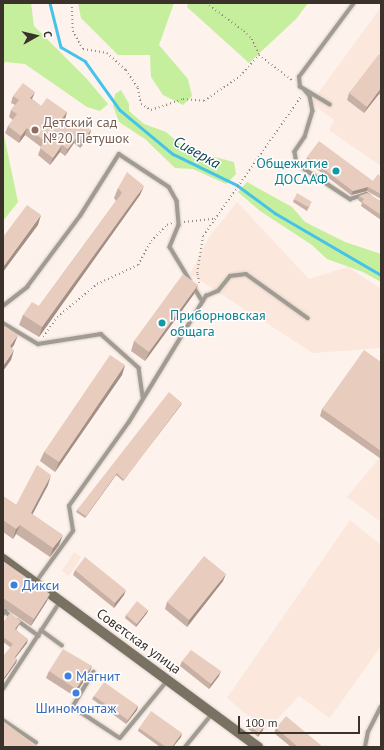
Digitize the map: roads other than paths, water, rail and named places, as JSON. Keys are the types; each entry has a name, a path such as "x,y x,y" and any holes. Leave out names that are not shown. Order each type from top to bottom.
{"main road":[{"name":"Советская улица","path":"3,559 60,601 111,643 168,680 258,747"}],"lane":[{"path":"330,105 300,87 299,77 354,3"},
{"path":"306,90 310,96 313,111 305,137 295,152 297,164 350,199 366,194 375,199"},
{"path":"3,306 26,287 80,216 119,154 169,187 177,201 179,222 170,247 203,302"},
{"path":"36,583 73,531 69,506 129,422 206,296 218,292 230,276 246,274 308,318"},
{"path":"3,323 38,344 101,334 139,368 143,397"},
{"path":"3,689 39,636 41,630 60,601"},
{"path":"3,614 5,611 39,636"},
{"path":"41,630 62,645"},
{"path":"94,672 73,707 120,738 168,680"},
{"path":"365,747 368,732 381,707"},
{"path":"185,747 212,713"},
{"path":"3,720 36,742"}],"waterway":[{"name":"Сиверка","path":"50,3 61,47 85,61 120,110 173,154 237,185 275,213 381,275"}],"place":[{"name":"Детский сад №20 Петушок","path":"35,130"},
{"name":"Общежитие ДОСААФ","path":"336,171"},
{"name":"Приборновская общага","path":"162,323"},
{"name":"Дикси","path":"14,585"},
{"name":"Магнит","path":"68,676"},
{"name":"Шиномонтаж","path":"76,693"}]}
